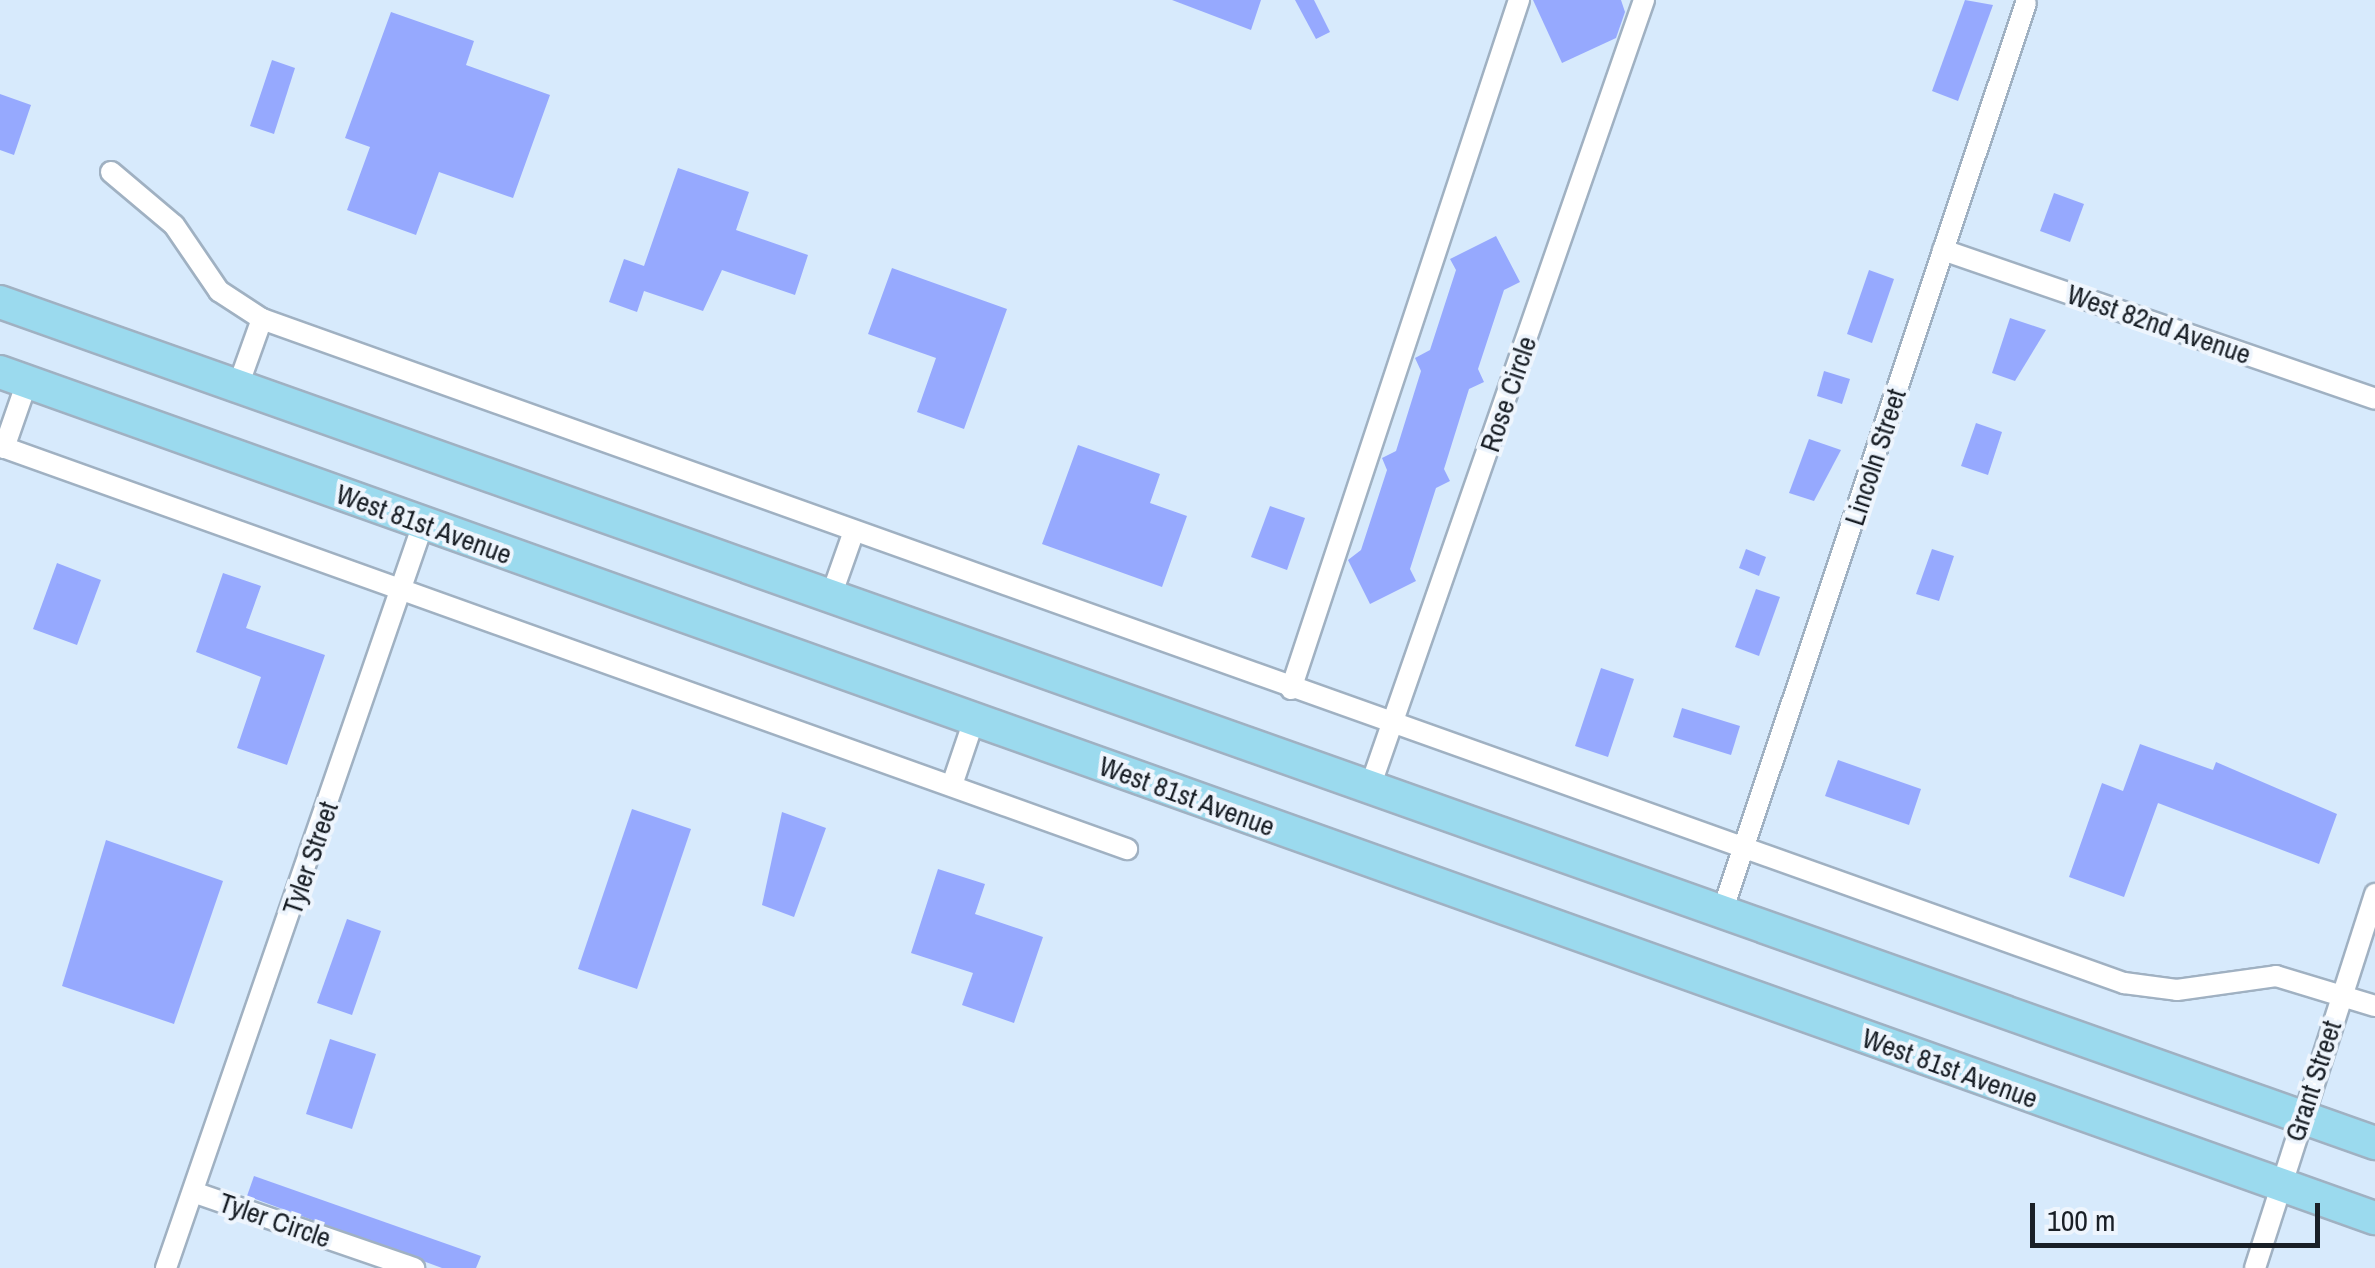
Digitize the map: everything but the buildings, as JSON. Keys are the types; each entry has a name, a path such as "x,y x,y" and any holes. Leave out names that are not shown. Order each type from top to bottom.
{"main road":[{"path":"0,302 2375,1143"},
{"name":"West 81st Avenue","path":"14,377 2375,1218"}],"street":[{"path":"1292,689 1519,0"},
{"name":"Rose Circle","path":"1370,787 1644,0"},
{"name":"Lincoln Street","path":"1722,912 2026,3"},
{"path":"111,172 174,225 219,291 262,320 853,534 2140,988 2276,976 2375,1006"},
{"name":"West 82nd Avenue","path":"1943,250 2375,399"},
{"path":"238,386 262,320"},
{"path":"14,377 2,447 1128,848"},
{"name":"Tyler Street","path":"166,1268 423,524"},
{"path":"831,596 853,534"},
{"path":"952,785 974,720"},
{"name":"Grant Street","path":"2254,1268 2375,894"},
{"name":"Tyler Circle","path":"193,1192 414,1268"}]}
